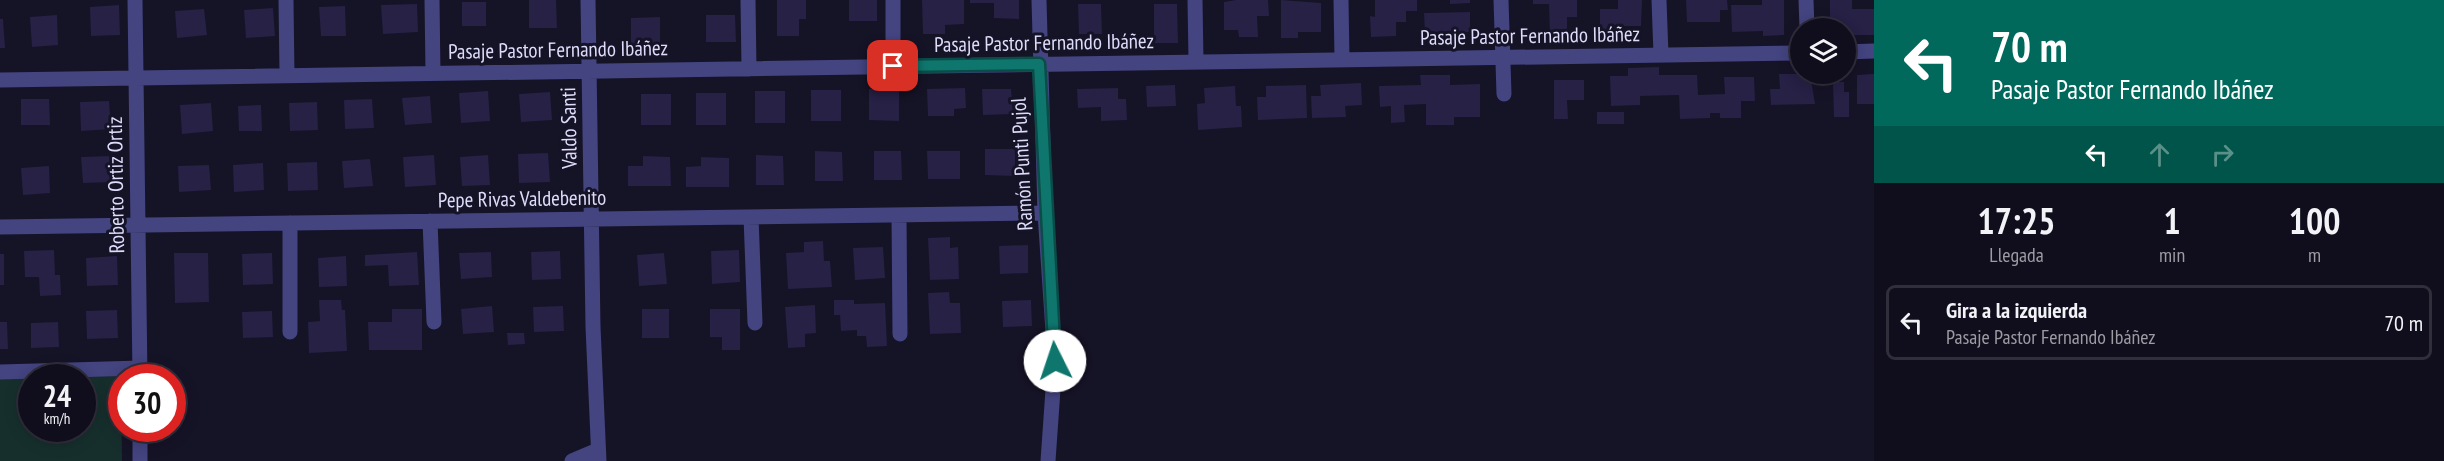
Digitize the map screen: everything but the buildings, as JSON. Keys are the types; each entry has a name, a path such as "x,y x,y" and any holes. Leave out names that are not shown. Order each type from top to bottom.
{"street":[{"name":"Roberto Ortiz Ortiz","path":"135,0 140,364"},
{"path":"286,0 287,75"},
{"path":"432,0 433,73"},
{"name":"Valdo Santi","path":"588,0 593,327 599,455"},
{"path":"748,0 748,69"},
{"path":"893,0 893,66"},
{"name":"Ramón Punti Pujol","path":"1039,0 1039,64 1045,213 1055,361 1048,461"},
{"path":"1196,0 1197,62"},
{"path":"1341,0 1342,60"},
{"path":"1501,0 1504,94"},
{"path":"1659,0 1661,55"},
{"path":"1806,0 1807,18"},
{"path":"1856,52 1874,51"},
{"name":"Pasaje Pastor Fernando Ibáñez","path":"0,80 1790,53"},
{"name":"Pepe Rivas Valdebenito","path":"0,227 1045,213"},
{"path":"899,215 900,334"},
{"path":"751,217 755,323"},
{"path":"430,221 434,322"},
{"path":"290,223 291,332"},
{"path":"0,372 108,373"},
{"path":"140,442 140,461"},
{"path":"572,461 599,455"}],"green space":[{"path":"96,376 108,376 108,442 122,442 122,461 0,461 0,378 18,378 18,442 96,442"}],"route":[{"path":"893,66 1039,64 1045,213 1055,361"}]}
